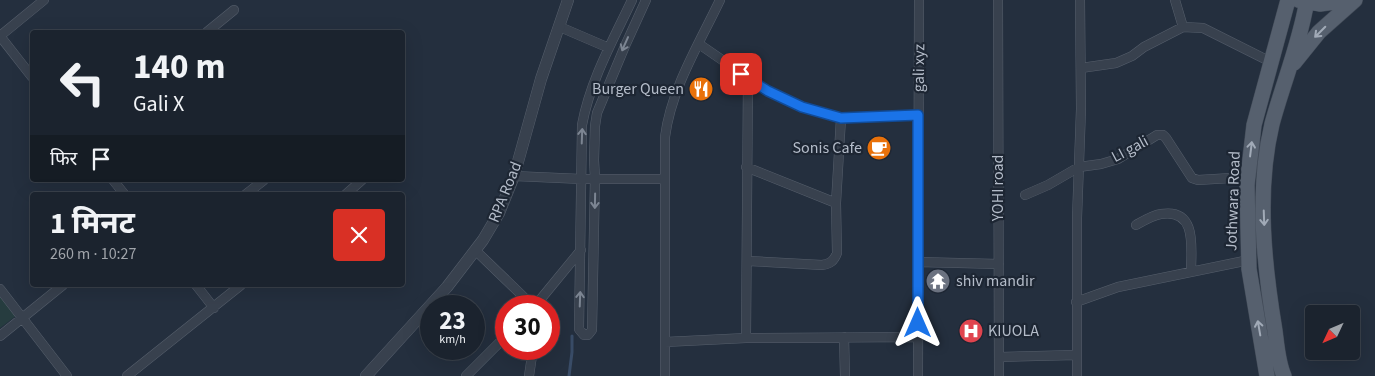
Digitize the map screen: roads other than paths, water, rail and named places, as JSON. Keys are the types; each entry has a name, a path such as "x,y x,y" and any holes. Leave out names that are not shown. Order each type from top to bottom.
{"main road":[{"name":"Jothwara Road","path":"1268,376 1249,260 1248,177 1254,125 1288,0"},
{"path":"1303,1 1320,4 1348,0"},
{"path":"1290,68 1319,32 1356,0"},
{"name":"Jothwara Road","path":"1284,376 1271,306 1265,241 1264,203 1266,166 1272,125 1290,68 1303,1"}],"street":[{"path":"30,74 0,36 44,0"},
{"name":"RPA Road","path":"366,376 447,287 475,250 499,213 514,176 541,79 568,0"},
{"path":"632,0 591,94 582,125 579,329 584,335 588,335 592,330 595,126 603,98 624,46 646,0"},
{"path":"665,376 664,179 667,119 682,80 720,0"},
{"name":"gali xyz","path":"918,376 920,0"},
{"name":"YOHI road","path":"998,0 1000,376"},
{"path":"1077,376 1076,218 1081,109 1080,0"},
{"path":"1183,27 1176,3 1184,0"},
{"path":"209,30 234,10"},
{"path":"560,27 610,48"},
{"path":"1081,68 1116,63 1183,27 1203,28 1271,62"},
{"path":"699,44 768,91 802,107 841,118 918,115"},
{"path":"746,338 748,78"},
{"path":"591,94 603,98"},
{"path":"748,261 822,265 835,260 837,253 836,203 841,118"},
{"name":"LI gali","path":"1079,166 1101,164 1118,159 1157,135 1163,134 1192,178 1198,180 1248,177"},
{"path":"1026,195 1048,185 1079,166"},
{"path":"746,167 836,203"},
{"path":"514,176 582,179 664,179"},
{"path":"115,182 123,192"},
{"path":"249,192 261,182"},
{"path":"348,192 360,182"},
{"path":"1136,225 1160,214 1172,214 1182,217 1189,226 1191,234 1191,272"},
{"path":"543,295 581,250 594,238"},
{"path":"475,250 522,295"},
{"path":"1076,302 1118,287 1249,260"},
{"path":"918,262 999,264"},
{"path":"0,336 61,287"},
{"path":"198,287 214,308"},
{"path":"128,376 238,287"},
{"path":"0,288 68,376"},
{"path":"665,342 746,338 918,337"},
{"path":"844,338 845,376"},
{"path":"466,376 495,347"},
{"path":"1000,357 1076,355"},
{"path":"529,376 531,360"}],"waterway":[{"path":"569,376 572,336"}],"place":[{"name":"Burger Queen","path":"701,89"},
{"name":"Sonis Cafe","path":"879,148"},
{"name":"shiv mandir","path":"938,281"},
{"name":"KIUOLA","path":"971,331"}]}
